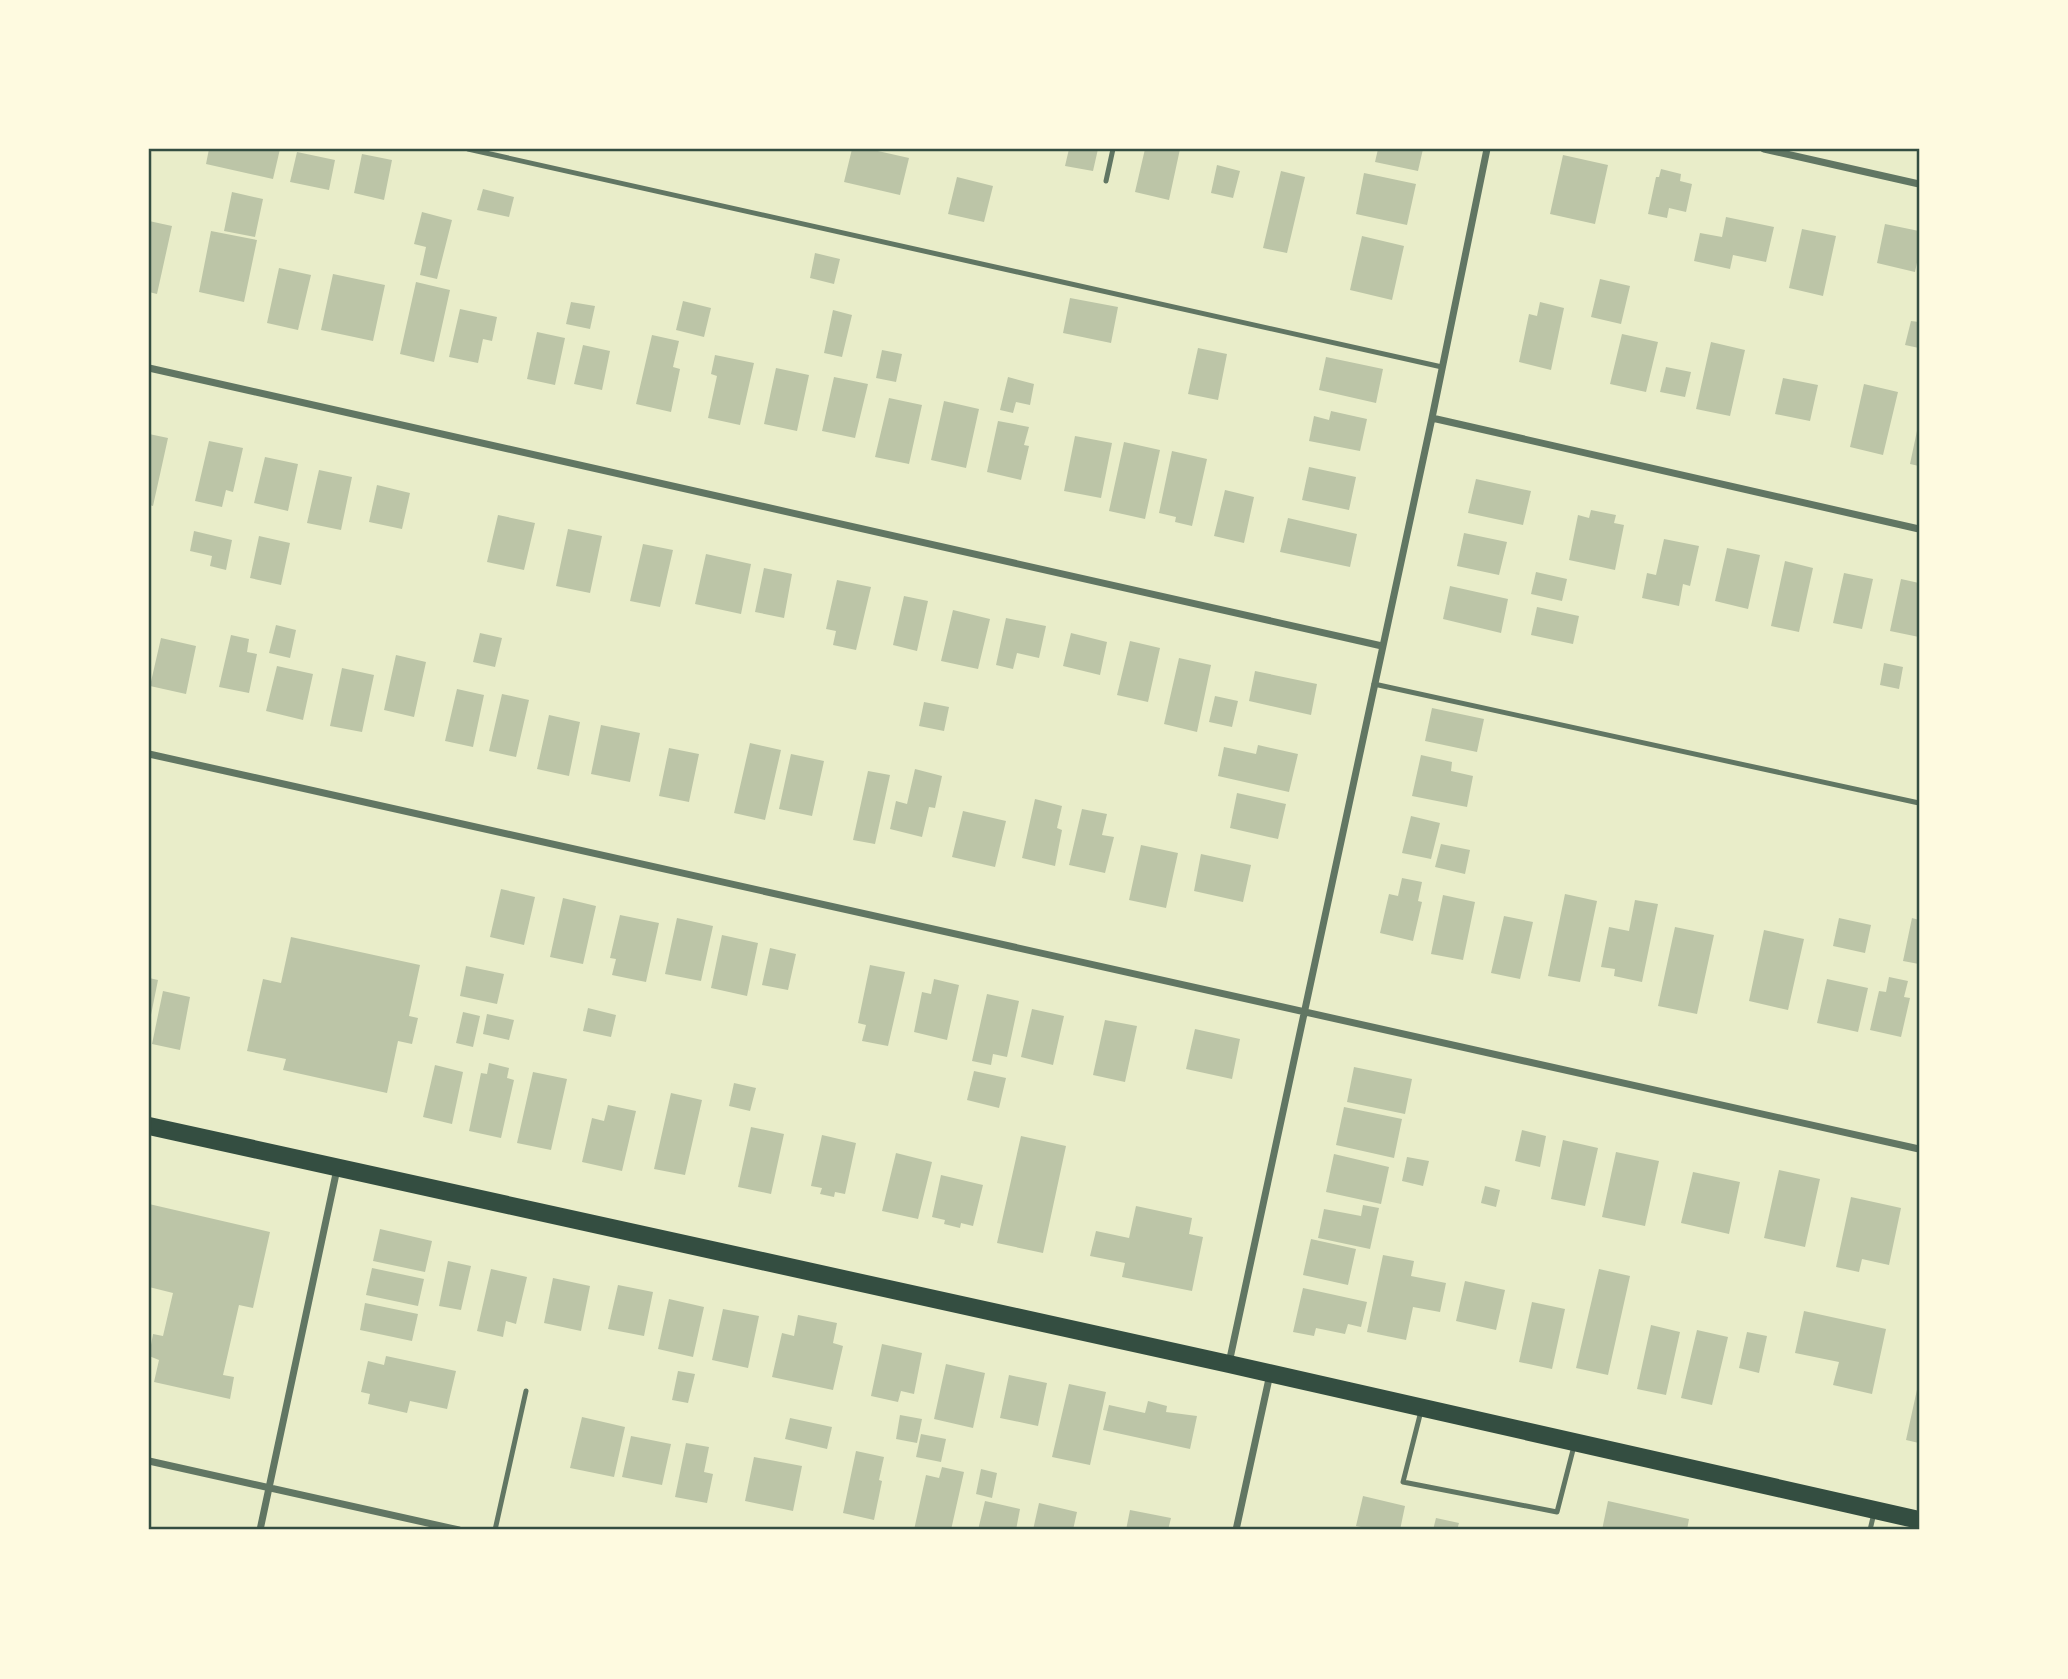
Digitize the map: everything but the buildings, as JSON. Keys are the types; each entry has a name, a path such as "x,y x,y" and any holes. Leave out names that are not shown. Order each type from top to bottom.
{"main road":[{"path":"149,1126 1270,1373 1919,1520"}],"street":[{"path":"1229,1364 1443,367 1487,149"},
{"path":"1764,149 1919,184"},
{"path":"149,368 1382,646"},
{"path":"1432,418 1919,529"},
{"path":"149,754 1919,1149"},
{"path":"260,1530 337,1168"},
{"path":"1236,1530 1270,1373"},
{"path":"149,1461 460,1530"}],"lane":[{"path":"468,149 1443,367"},
{"path":"1106,181 1113,149"},
{"path":"1374,684 1919,803"},
{"path":"495,1530 526,1391"},
{"path":"1422,1408 1403,1482 1557,1512 1574,1442"},
{"path":"1870,1530 1875,1510"}]}
